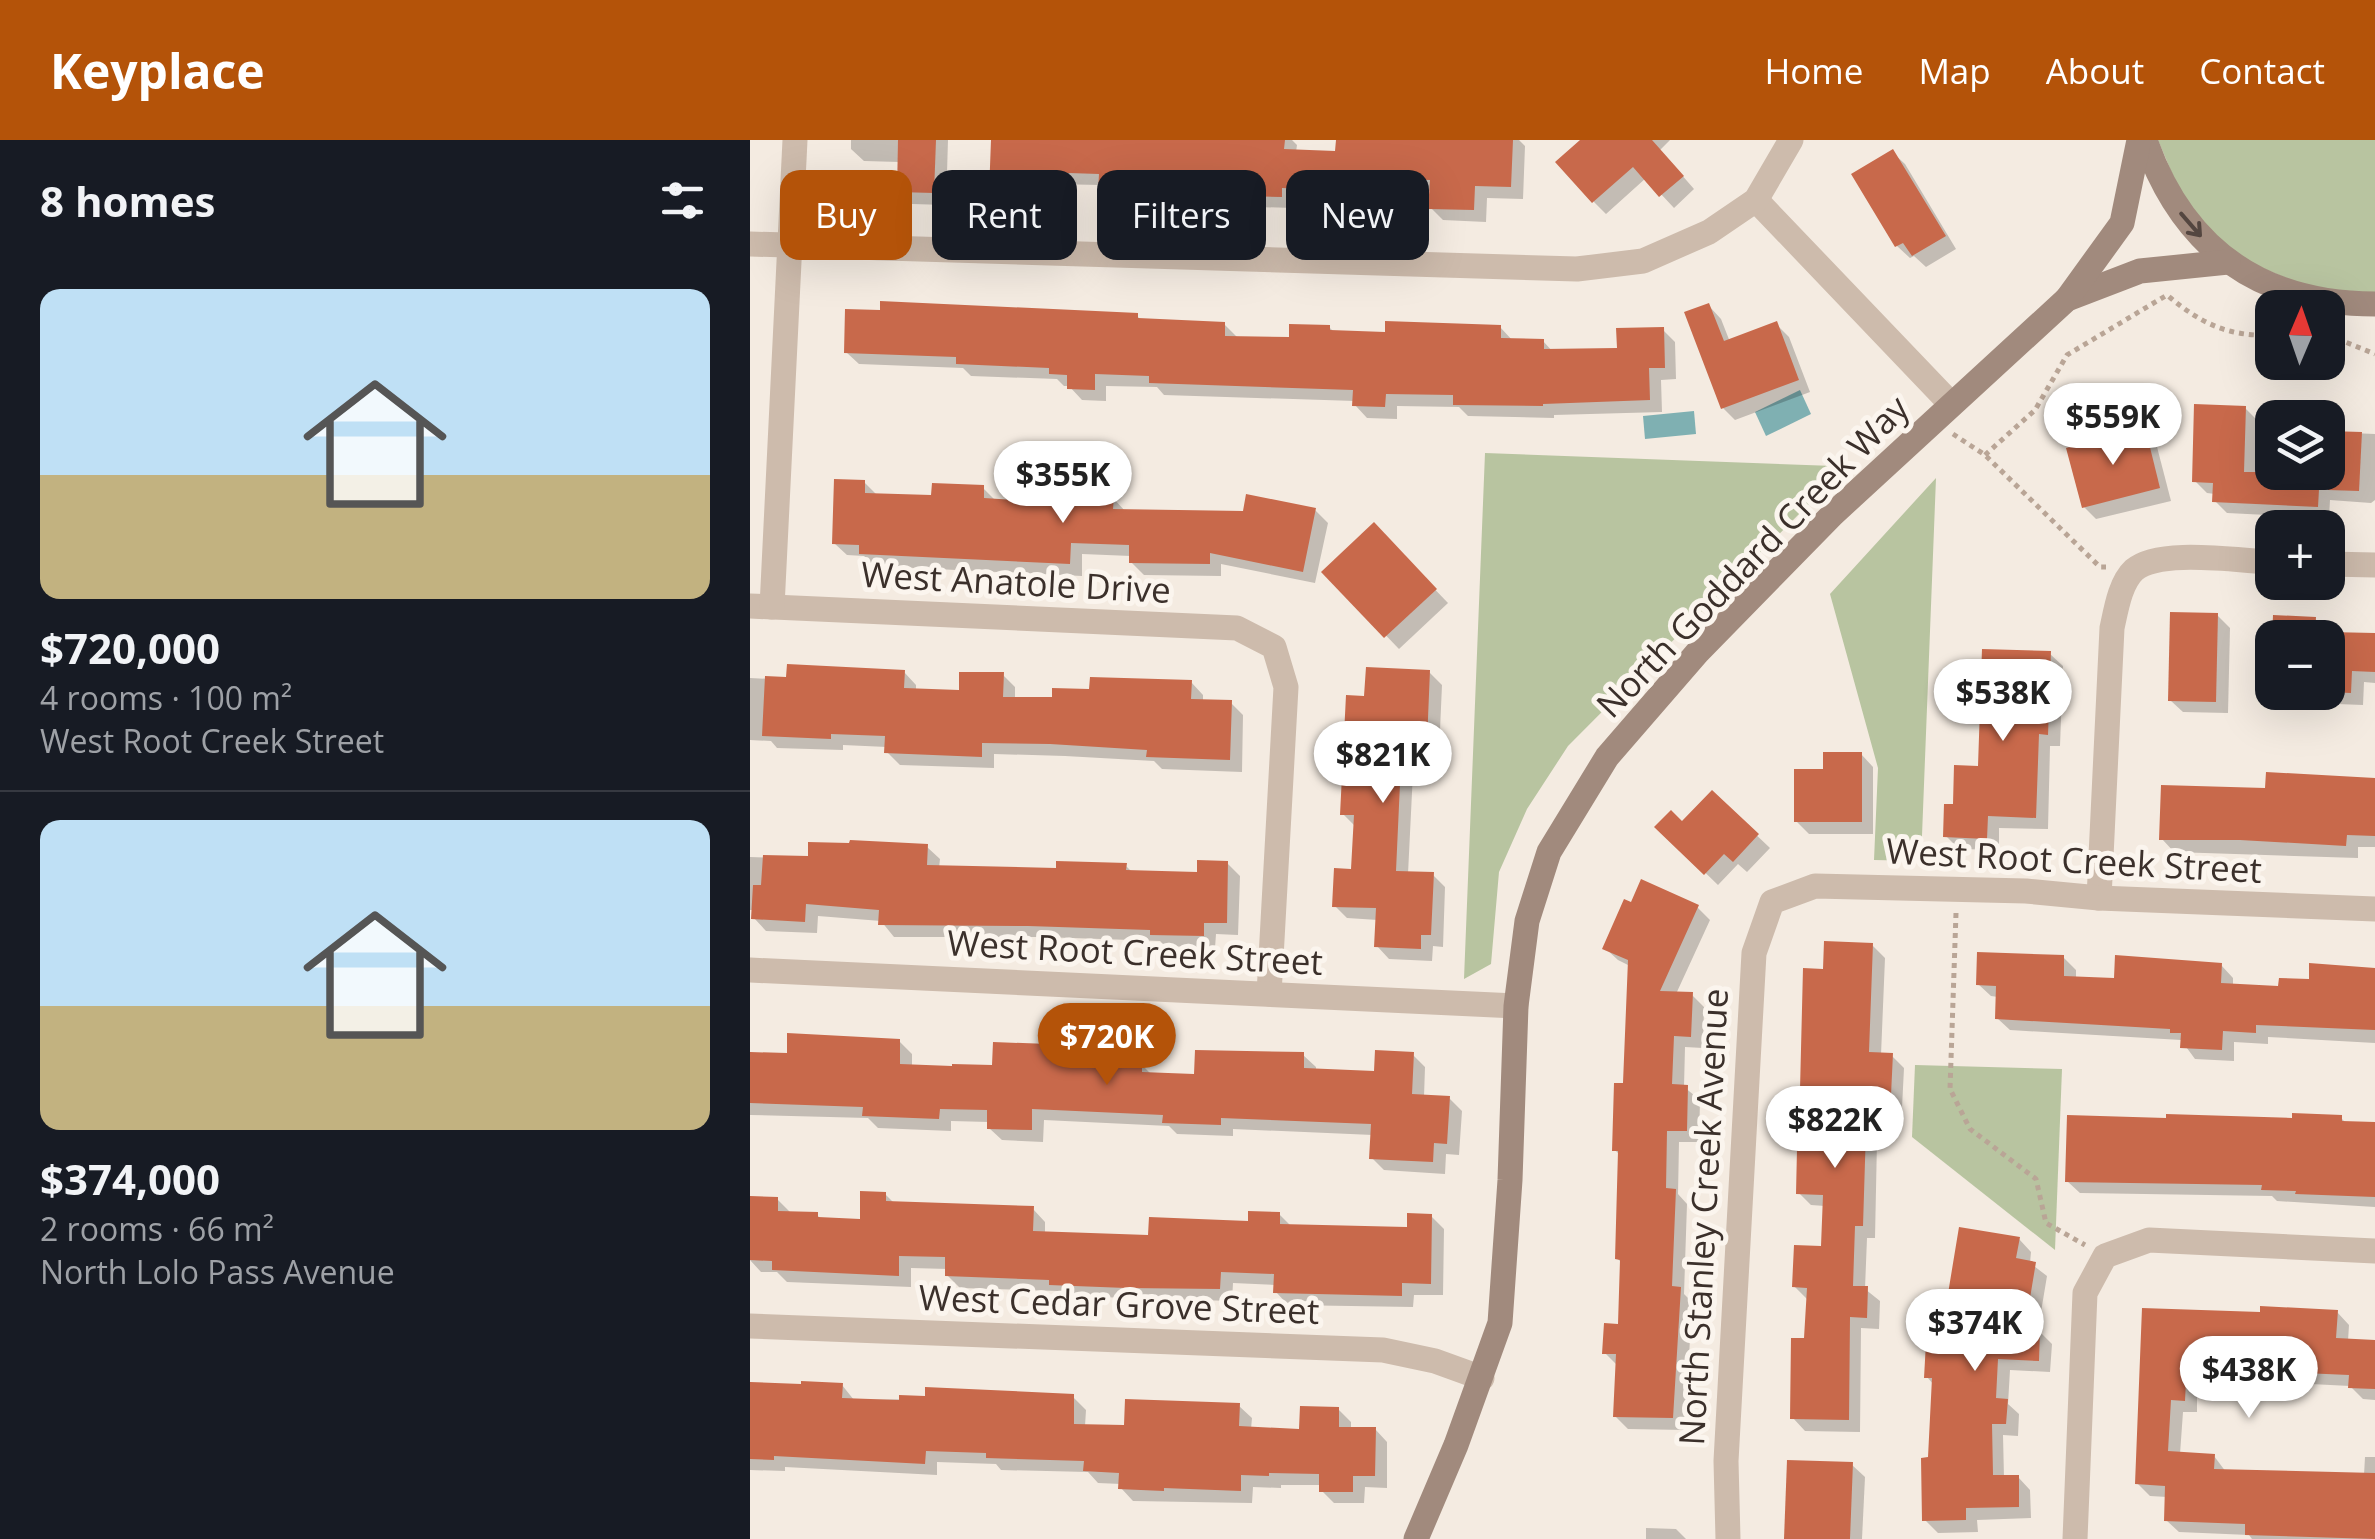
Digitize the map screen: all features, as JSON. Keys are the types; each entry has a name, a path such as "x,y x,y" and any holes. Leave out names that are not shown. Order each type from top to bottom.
{"street":[{"path":"793,170 794,140"},
{"path":"912,249 1577,269 1643,260 1709,232 1756,200 1791,140"},
{"path":"2142,140 2159,179 2188,224 2228,262 2278,290 2333,304 2375,304"},
{"name":"North Goddard Creek Way","path":"1416,1539 1482,1378 1500,1323 1516,1006 1527,921 1548,852 1608,757 1724,625 1833,514 2066,298 2122,223 2142,140"},
{"path":"1756,200 1942,412"},
{"path":"750,244 780,245"},
{"path":"761,606 789,260"},
{"name":"North Goddard Creek Way","path":"2066,298 2140,271 2228,262"},
{"path":"2099,898 2112,628 2120,595 2134,570 2162,558 2255,561"},
{"path":"2345,565 2375,566"},
{"name":"West Anatole Drive","path":"761,606 1237,628 1274,647 1286,686 1269,994"},
{"name":"West Root Creek Street","path":"1772,902 1815,886 2375,909"},
{"name":"North Stanley Creek Avenue","path":"1728,1539 1726,1461 1754,953 1772,902"},
{"name":"West Root Creek Street","path":"750,970 1516,1006"},
{"path":"2075,1539 2085,1293 2105,1256 2149,1240 2375,1251"},
{"name":"West Cedar Grove Street","path":"750,1326 1383,1350 1482,1378"}],"path":[{"path":"1985,456 2035,410 2068,356 2167,295 2194,318 2243,336 2255,335"},
{"path":"2345,342 2375,354"},
{"path":"1942,412 2100,567 2134,570"},
{"path":"1957,890 1950,1089 1970,1129 2036,1179 2046,1223 2105,1256"}],"green space":[{"path":"2158,140 2375,140 2375,296 2315,290 2233,256 2182,197"},
{"path":"1485,453 1834,466 1809,504 1568,746 1527,809 1499,872 1491,964 1464,979"},
{"path":"1936,478 1921,861 1874,860 1878,768 1830,594"},
{"path":"1915,1065 2062,1069 2055,1250 1912,1137"}],"water":[{"path":"1800,390 1811,414 1766,436 1755,412"},
{"path":"1694,411 1696,434 1645,439 1643,416"}],"building":[{"path":"898,140 936,140 932,193 912,192 912,170 897,170"},
{"path":"991,140 1285,140 1284,149 1335,151 1336,140 1513,140 1511,187 1475,186 1474,210 1429,209 1429,170 1286,170 1282,197 1266,197 1266,170 1097,170 1097,174 1077,173 1077,170 990,170"},
{"path":"1580,140 1652,140 1684,176 1659,197 1633,167 1592,203 1555,162"},
{"path":"1893,149 1946,236 1912,256 1903,243 1895,247 1851,174"},
{"path":"880,301 1138,313 1138,318 1225,322 1225,336 1289,337 1289,324 1385,332 1385,321 1501,325 1501,338 1544,339 1544,349 1617,348 1616,328 1664,327 1665,368 1649,368 1650,400 1543,406 1453,405 1453,395 1386,394 1385,407 1352,406 1353,390 1149,383 1149,376 1095,374 1095,390 1067,389 1067,375 1049,374 1049,368 956,364 956,357 844,353 845,309 880,310"},
{"path":"1709,303 1724,341 1777,321 1799,380 1721,409 1684,312"},
{"path":"2194,404 2246,406 2244,472 2255,472 2255,490 2319,490 2318,507 2212,502 2213,483 2192,482"},
{"path":"2145,427 2160,488 2082,508 2066,448"},
{"path":"2345,432 2362,432 2359,491 2328,490 2345,490"},
{"path":"1032,473 1077,475 1076,494 1114,496 1113,509 1243,511 1246,494 1316,508 1303,572 1210,553 1210,564 1129,563 1129,545 1071,543 1070,564 859,554 859,545 832,544 834,479 865,480 865,493 931,495 932,483 984,485 984,498 1031,501"},
{"path":"1374,522 1437,589 1384,638 1321,572"},
{"path":"2170,612 2218,613 2216,702 2168,701"},
{"path":"2273,615 2316,617 2316,620 2273,620"},
{"path":"2345,632 2375,633 2375,672 2352,671 2351,693 2345,693"},
{"path":"1982,649 2051,651 2048,735 2039,734 2036,818 1988,816 1987,839 1943,837 1944,804 1953,804 1954,765 1978,766"},
{"path":"787,664 905,670 904,688 959,690 959,672 1004,672 1003,697 1052,697 1052,688 1089,689 1090,677 1192,680 1191,699 1232,700 1230,760 1146,757 1147,750 1050,744 982,743 982,757 884,753 885,736 762,736 765,676 786,677"},
{"path":"1366,667 1430,670 1427,742 1402,740 1396,871 1434,872 1431,935 1421,935 1421,949 1374,947 1376,908 1332,907 1334,868 1351,869 1354,815 1340,815 1346,695 1364,696"},
{"path":"1823,752 1862,752 1862,822 1794,822 1794,769 1823,769"},
{"path":"2266,772 2375,778 2375,836 2347,835 2346,846 2159,840 2161,785 2265,788"},
{"path":"1712,790 1759,834 1733,862 1724,854 1704,875 1654,827 1671,810 1682,821"},
{"path":"808,842 928,844 927,865 1056,868 1056,861 1127,863 1126,870 1197,872 1197,860 1228,861 1227,923 1204,923 1204,936 1150,935 1150,930 878,925 879,910 806,904 805,922 751,919 753,885 761,885 763,855 808,856"},
{"path":"1641,879 1699,905 1660,991 1693,992 1691,1037 1674,1036 1672,1084 1688,1085 1687,1131 1667,1131 1666,1188 1676,1189 1672,1286 1681,1287 1673,1418 1613,1417 1616,1354 1602,1354 1604,1323 1618,1324 1618,1151 1612,1151 1614,1083 1623,1083 1628,960 1602,949 1624,899 1631,902"},
{"path":"1824,941 1873,943 1869,1052 1893,1053 1890,1116 1871,1116 1870,1130 1866,1129 1863,1226 1855,1226 1853,1286 1868,1286 1867,1318 1850,1317 1849,1420 1790,1419 1791,1338 1804,1338 1807,1288 1792,1287 1794,1245 1821,1246 1823,1195 1796,1194 1797,1149 1819,1150 1821,1091 1800,1090 1803,968 1823,969"},
{"path":"1977,952 2064,955 2064,976 2114,978 2115,955 2222,963 2221,983 2278,986 2279,978 2309,979 2309,963 2375,968 2375,1030 2256,1025 2256,1033 2223,1031 2222,1050 2180,1048 2181,1033 2170,1033 2170,1029 1995,1019 1996,986 1976,985"},
{"path":"787,1033 900,1039 900,1064 992,1065 993,1042 1102,1046 1101,1060 1142,1062 1142,1072 1194,1074 1195,1050 1304,1052 1304,1068 1374,1071 1375,1050 1414,1052 1412,1094 1450,1096 1447,1144 1434,1143 1433,1162 1369,1159 1371,1124 1221,1118 1221,1125 1162,1123 1163,1115 1032,1109 1032,1130 987,1129 987,1110 940,1109 939,1119 862,1116 863,1107 750,1103 750,1052 787,1053"},
{"path":"2292,1113 2342,1115 2342,1121 2375,1122 2375,1197 2295,1194 2296,1191 2261,1190 2262,1185 2065,1182 2067,1115 2292,1118"},
{"path":"860,1191 886,1192 886,1201 1034,1206 1033,1231 1148,1235 1149,1217 1248,1221 1248,1211 1280,1212 1280,1224 1407,1227 1407,1213 1432,1214 1431,1284 1402,1283 1402,1296 1273,1293 1274,1274 1221,1272 1220,1289 1126,1288 945,1276 945,1257 899,1256 899,1276 772,1270 772,1261 750,1260 750,1196 778,1197 778,1211 860,1219"},
{"path":"1959,1227 2020,1237 2016,1258 2036,1262 2025,1328 2040,1329 2039,1361 1998,1359 1996,1398 2008,1399 2006,1424 1992,1424 1993,1475 2019,1475 2019,1507 1966,1508 1966,1520 1922,1521 1921,1458 1928,1457 1932,1378 1924,1378 1927,1324 1943,1324"},
{"path":"2260,1306 2338,1310 2336,1338 2375,1340 2375,1389 2348,1388 2349,1375 2257,1371 2258,1363 2204,1361 2203,1382 2186,1381 2185,1401 2171,1400 2168,1451 2215,1454 2214,1469 2375,1473 2375,1539 2245,1535 2245,1524 2164,1521 2165,1486 2135,1484 2142,1308 2260,1312"},
{"path":"750,1382 843,1383 842,1398 899,1400 899,1395 925,1396 925,1387 1074,1394 1074,1424 1124,1425 1125,1399 1240,1403 1239,1426 1299,1429 1300,1406 1339,1407 1339,1427 1376,1427 1375,1476 1353,1476 1353,1492 1319,1492 1319,1474 1269,1473 1241,1475 1241,1491 1164,1491 1118,1489 1119,1473 1083,1471 1084,1461 986,1458 986,1453 926,1451 925,1464 774,1456 774,1460 750,1459"},
{"path":"1787,1460 1853,1462 1850,1539 1784,1539"}]}
